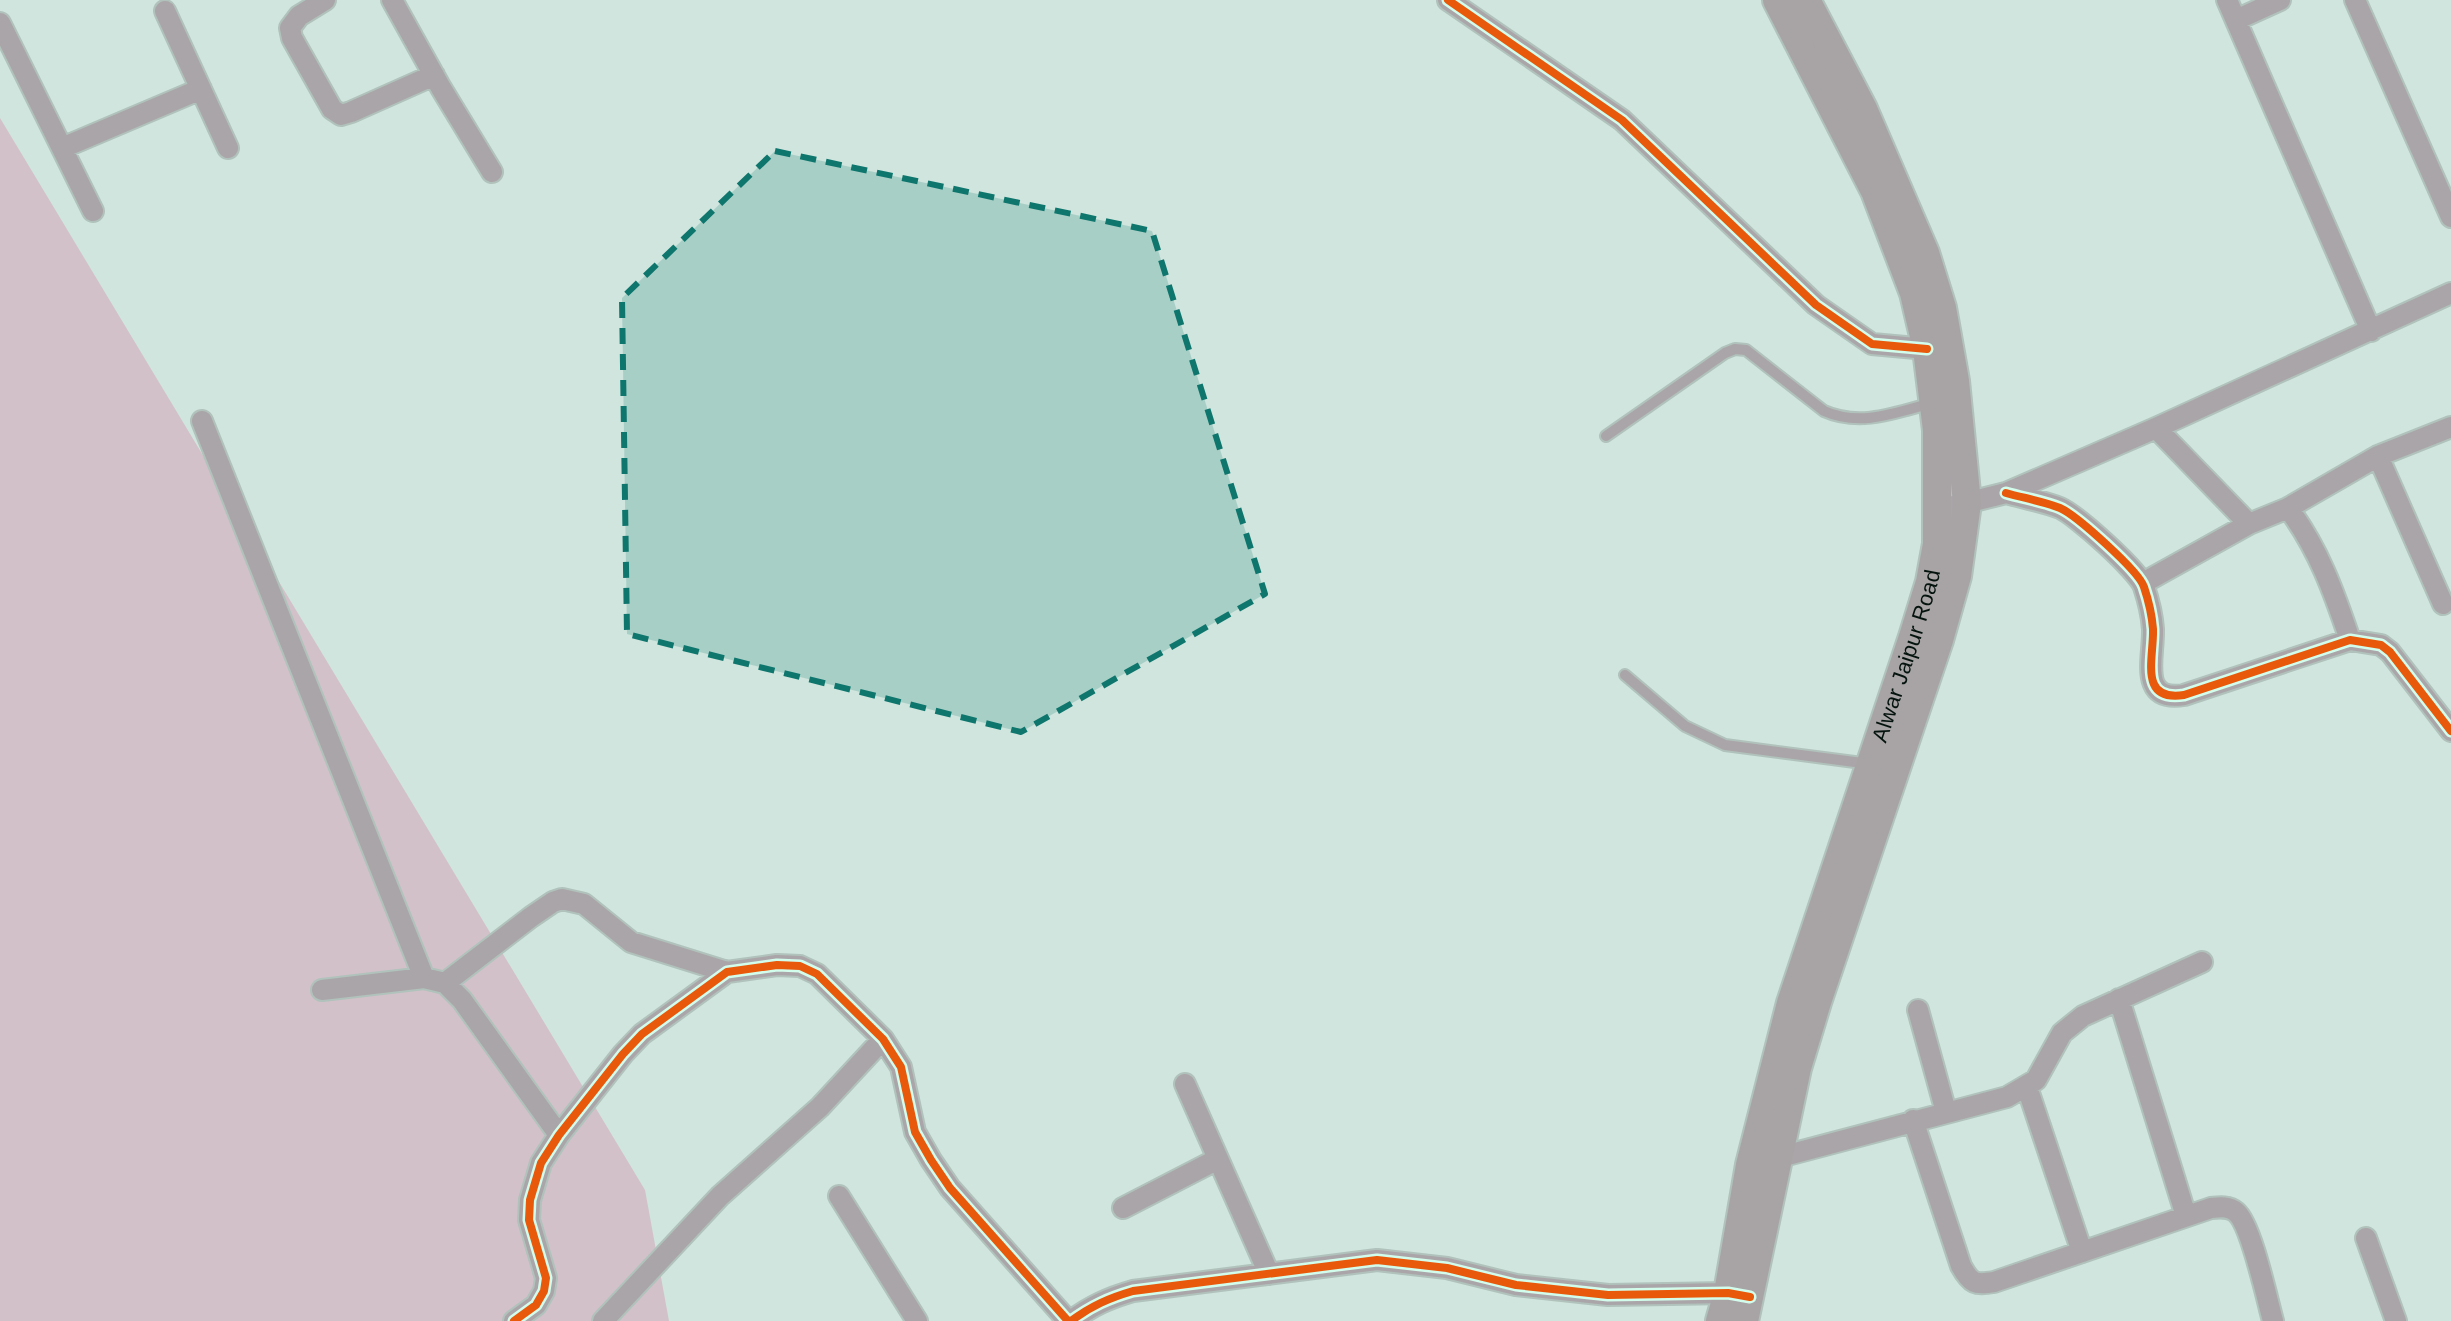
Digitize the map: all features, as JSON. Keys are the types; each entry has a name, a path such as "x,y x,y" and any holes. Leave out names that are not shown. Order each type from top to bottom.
{"main road":[{"name":"Alwar Jaipur Road","path":"1741,1304 1750,1165 1791,1003 1930,582 1937,544 1938,510 1934,403 1927,349 1914,293 1875,191 1777,0"},
{"name":"Alwar Jaipur Road","path":"1720,1321 1741,1304 1797,1068 1939,640 1957,576 1967,503 1952,367 1942,308 1925,253 1896,179 1806,0"}],"street":[{"path":"325,0 299,16 290,28 292,38 332,109 341,115 351,112 434,75"},
{"path":"392,0 492,172"},
{"path":"1448,0 1622,120 1816,305 1872,344 1927,349"},
{"path":"2227,0 2371,331"},
{"path":"2236,20 2280,0"},
{"path":"2355,0 2451,217"},
{"path":"165,11 228,148"},
{"path":"0,23 93,211"},
{"path":"62,148 201,89"},
{"path":"1938,510 2006,493 2451,293"},
{"path":"202,421 424,978"},
{"path":"2143,583 2249,524 2288,508 2378,456 2451,427"},
{"path":"2156,428 2249,524"},
{"path":"2378,456 2443,604"},
{"path":"2006,493 2060,508 2088,528 2143,583 2153,627 2153,679 2157,691 2168,697 2184,695 2350,640 2381,645 2390,652 2451,731"},
{"path":"2288,508 2306,532 2330,580 2350,640"},
{"path":"445,983 531,917 562,899 584,904 631,942 727,972 777,965 800,966 817,974 883,1039 901,1067 915,1132 950,1188 1070,1321 1092,1314 1110,1297 1133,1291 1377,1260 1447,1268 1516,1285 1741,1304"},
{"path":"1776,1158 2007,1097 2036,1080 2062,1033 2083,1016 2202,962"},
{"path":"514,1321 536,1305 544,1291 546,1278 529,1220 530,1200 541,1163 559,1135 642,1034 727,972"},
{"path":"322,990 424,978 445,983 462,1000 559,1135"},
{"path":"2119,999 2186,1216"},
{"path":"1918,1010 1946,1112"},
{"path":"603,1321 720,1196 820,1107 883,1039"},
{"path":"1185,1084 1269,1274"},
{"path":"2027,1087 2082,1252"},
{"path":"1913,1120 1961,1266 1969,1281 1977,1284 1994,1282 2186,1216 2225,1207 2236,1212 2246,1227 2273,1321"},
{"path":"1123,1208 1218,1159"},
{"path":"839,1196 917,1321"},
{"path":"2366,1238 2396,1321"}],"lane":[{"path":"1606,436 1725,353 1741,348 1835,416 1867,420 1934,403"},
{"path":"1625,675 1685,726 1725,745 1872,764"}],"highlighted area":[{"path":"775,151 1152,231 1265,594 1021,732 627,634 622,298"}],"shaded area":[{"path":"0,118 645,1190 669,1321 0,1321"}],"cycle path":[{"path":"1448,0 1622,120 1816,305 1872,344 1927,349"},
{"path":"2006,493 2047,503 2068,513 2106,544 2140,579 2152,624 2152,676 2160,692 2184,695 2350,640 2381,645 2390,652 2451,731"},
{"path":"514,1321 536,1305 544,1291 546,1278 529,1220 530,1200 541,1163 559,1135 642,1034 727,972 777,965 800,966 817,974 883,1039 901,1067 915,1132 931,1160 950,1188 1068,1321"},
{"path":"1071,1321 1100,1303 1133,1291 1377,1260 1447,1268 1516,1285 1608,1295 1728,1293 1750,1297"}]}
